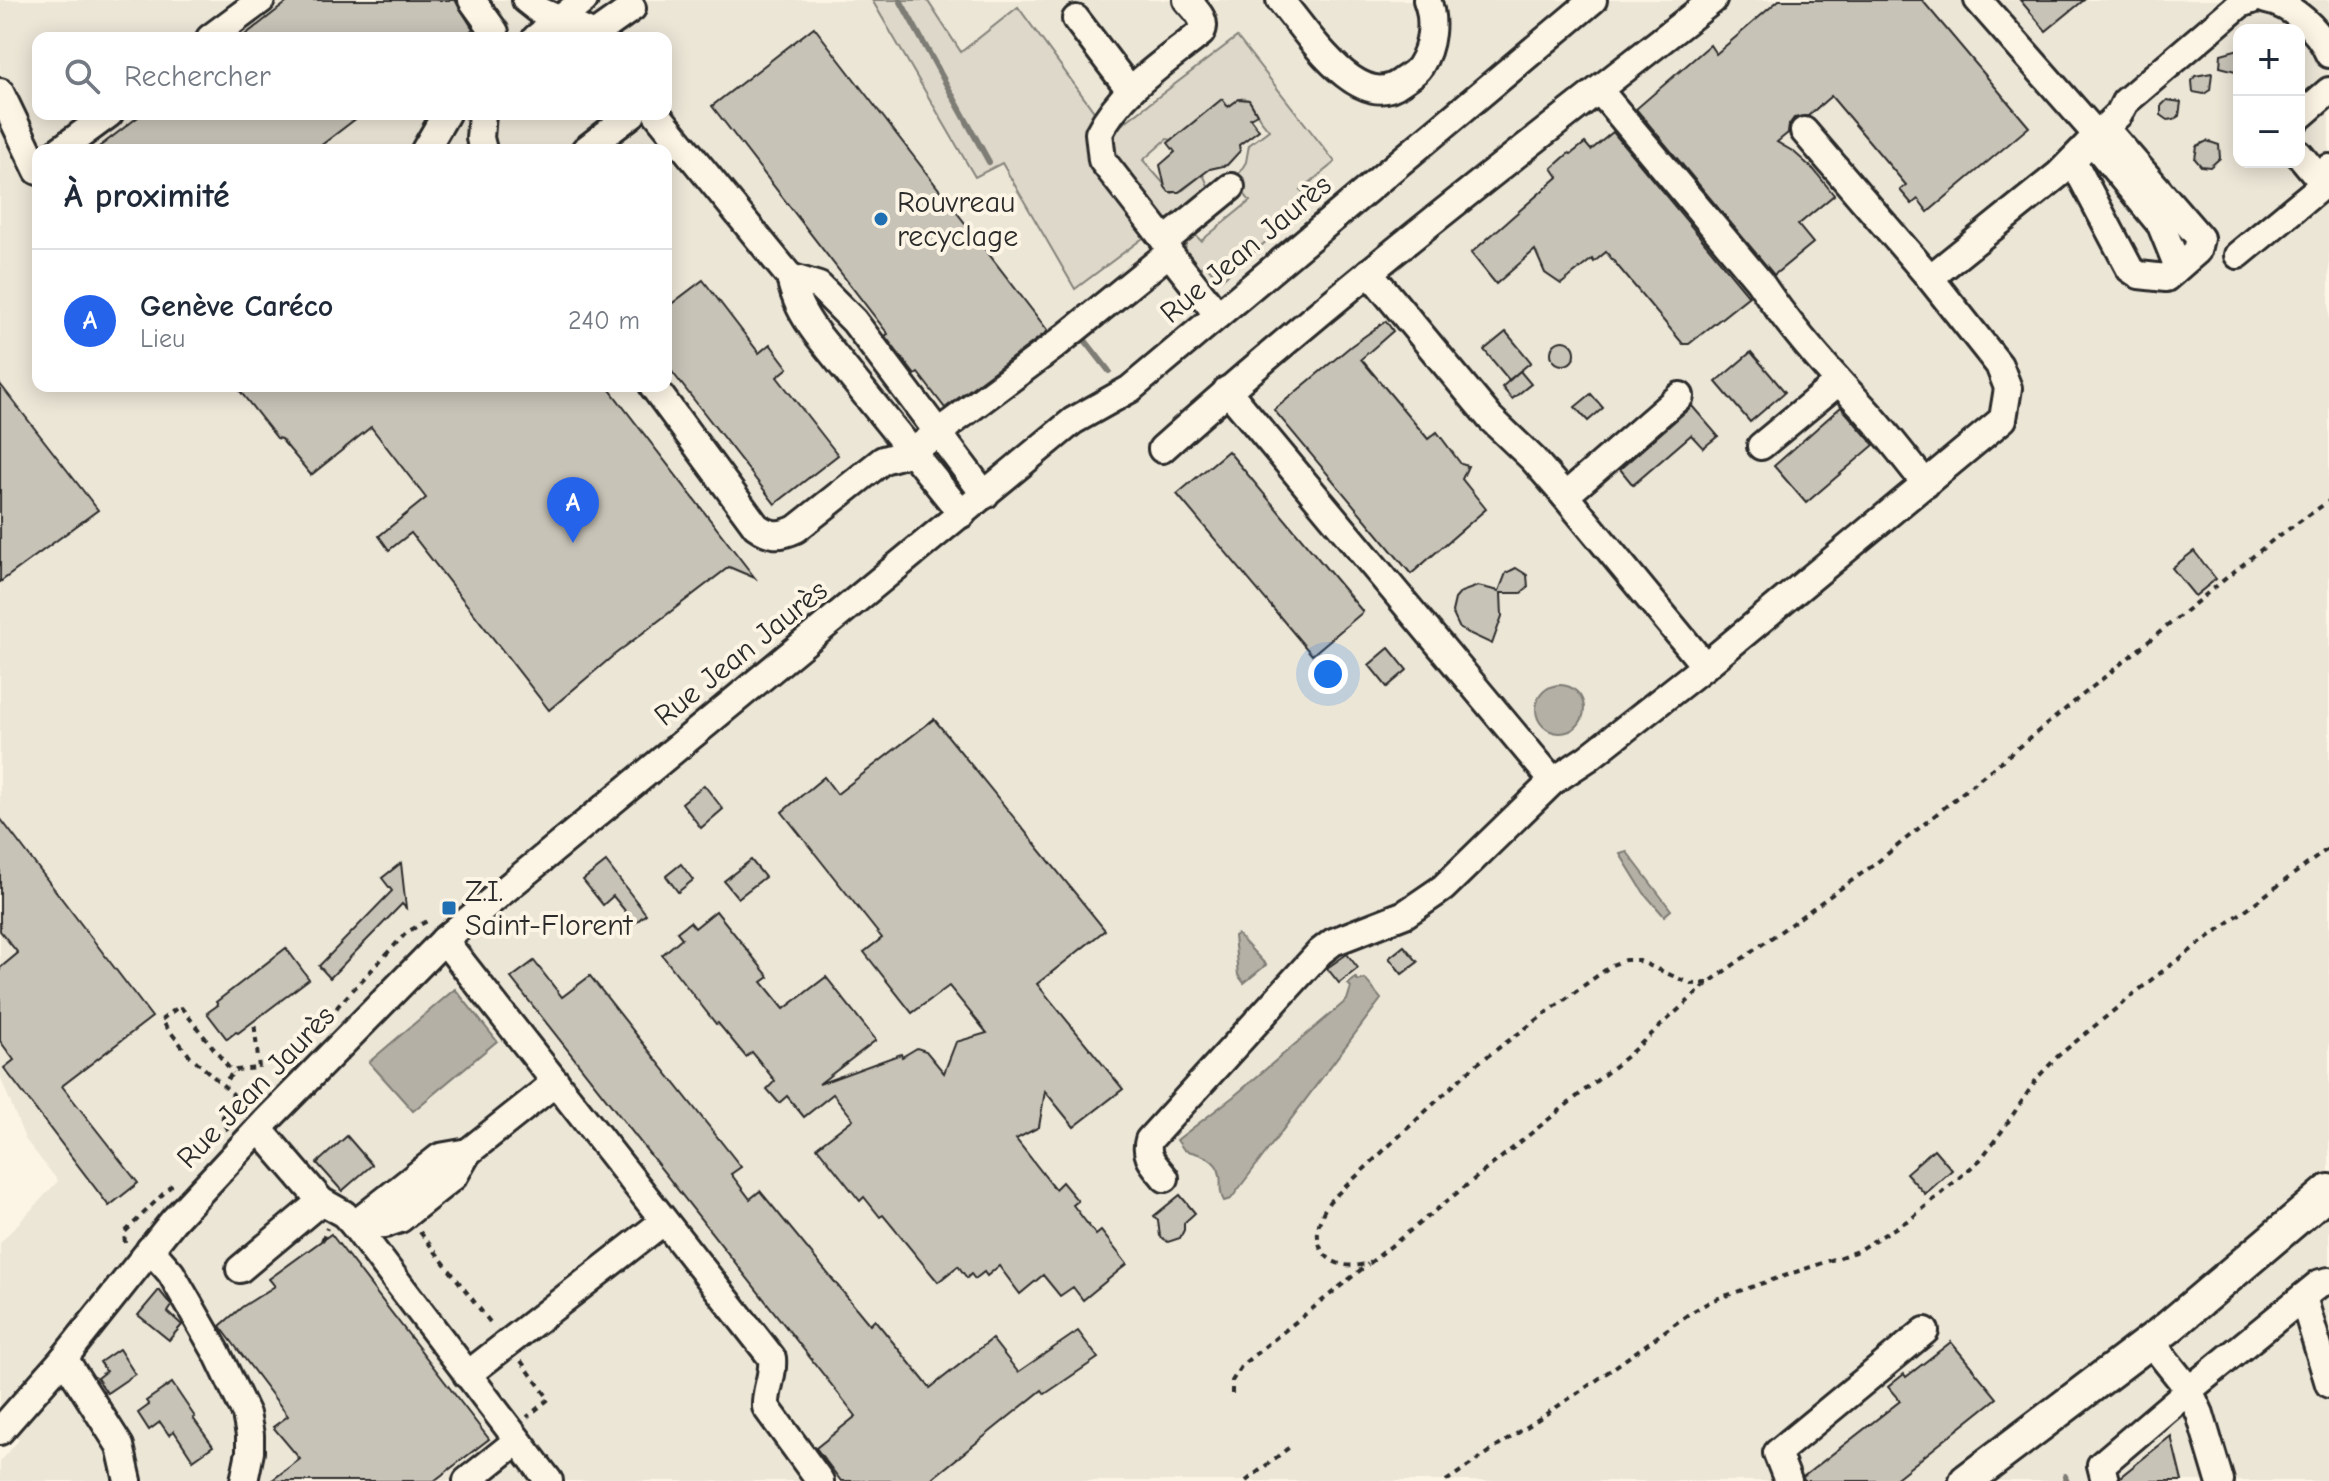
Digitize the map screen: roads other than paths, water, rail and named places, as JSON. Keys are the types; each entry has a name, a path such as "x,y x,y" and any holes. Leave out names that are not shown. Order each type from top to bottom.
{"main road":[{"path":"1966,1481 2150,1341 2329,1191"}],"street":[{"path":"218,32 261,0"},
{"path":"472,0 495,32"},
{"path":"526,0 569,7 591,32"},
{"path":"1187,0 1203,20 1201,33 1130,90 1104,122 1099,133 1099,146 1102,160 1218,315"},
{"path":"1280,0 1338,68 1356,84 1374,91 1392,89 1419,69 1428,48 1432,24 1427,0"},
{"name":"Rue Jean Jaurès","path":"0,1431 64,1358 150,1249 259,1129 444,940 1073,421 1130,389 1593,0"},
{"path":"1162,449 1227,390 1369,272 1713,0"},
{"path":"1978,0 2098,134 2161,225 2178,267 2166,278 2139,275 2130,269 2085,178 2073,161"},
{"path":"1930,278 2073,161 2119,114 2125,102 2240,4 2252,0"},
{"path":"2266,0 2276,2 2303,20 2329,54"},
{"path":"600,32 634,4"},
{"path":"625,32 624,23 634,4"},
{"path":"542,32 569,7"},
{"path":"1076,19 1130,90"},
{"path":"1599,90 1759,281 1837,383 1858,402 1926,484"},
{"path":"2305,112 2329,91"},
{"path":"0,92 32,159"},
{"path":"68,144 101,120"},
{"path":"428,144 442,120"},
{"path":"482,120 482,144"},
{"path":"593,144 624,120"},
{"path":"662,120 790,277 802,313 875,409 962,514"},
{"path":"1165,1178 1146,1151 1149,1140 1320,952 1333,942 1405,914 1443,888 1553,781 1588,758 1705,666 2003,419 2008,388 1999,365 1930,278 1804,131"},
{"path":"2238,255 2327,176 2305,159"},
{"path":"657,392 756,526 768,534 783,536 883,460 912,452 1053,347 1231,187"},
{"path":"1369,272 1490,418 1533,459 1565,496 1705,666"},
{"path":"790,277 819,286 836,301 872,343 985,495"},
{"path":"1761,446 1837,383"},
{"path":"1227,390 1553,781"},
{"path":"1565,496 1680,396"},
{"path":"444,940 772,1358 774,1373 765,1392 766,1407 820,1481"},
{"path":"354,1225 385,1224 400,1219 454,1176 468,1152 556,1082"},
{"path":"259,1129 321,1201 344,1214 354,1225 549,1481"},
{"path":"354,1225 440,1157 468,1152"},
{"path":"240,1269 321,1201"},
{"path":"467,1375 664,1221"},
{"path":"150,1249 171,1273 217,1353 246,1414 250,1452 244,1481"},
{"path":"2105,1481 2101,1465 2320,1283 2329,1281"},
{"path":"2303,1297 2329,1384"},
{"path":"1788,1481 1777,1453 1925,1331"},
{"path":"2150,1341 2189,1390 2200,1414 2220,1481"},
{"path":"64,1358 120,1446 128,1481"},
{"path":"467,1481 513,1436"}],"waterway":[{"path":"900,0 989,162"},
{"path":"1084,339 1109,371"},
{"path":"2065,1476 2067,1481"}],"place":[{"name":"Rouvreau recyclage","path":"881,219"},
{"name":"Genève Caréco","path":"573,543"},
{"name":"Z.I. Saint-Florent","path":"449,908"}]}
